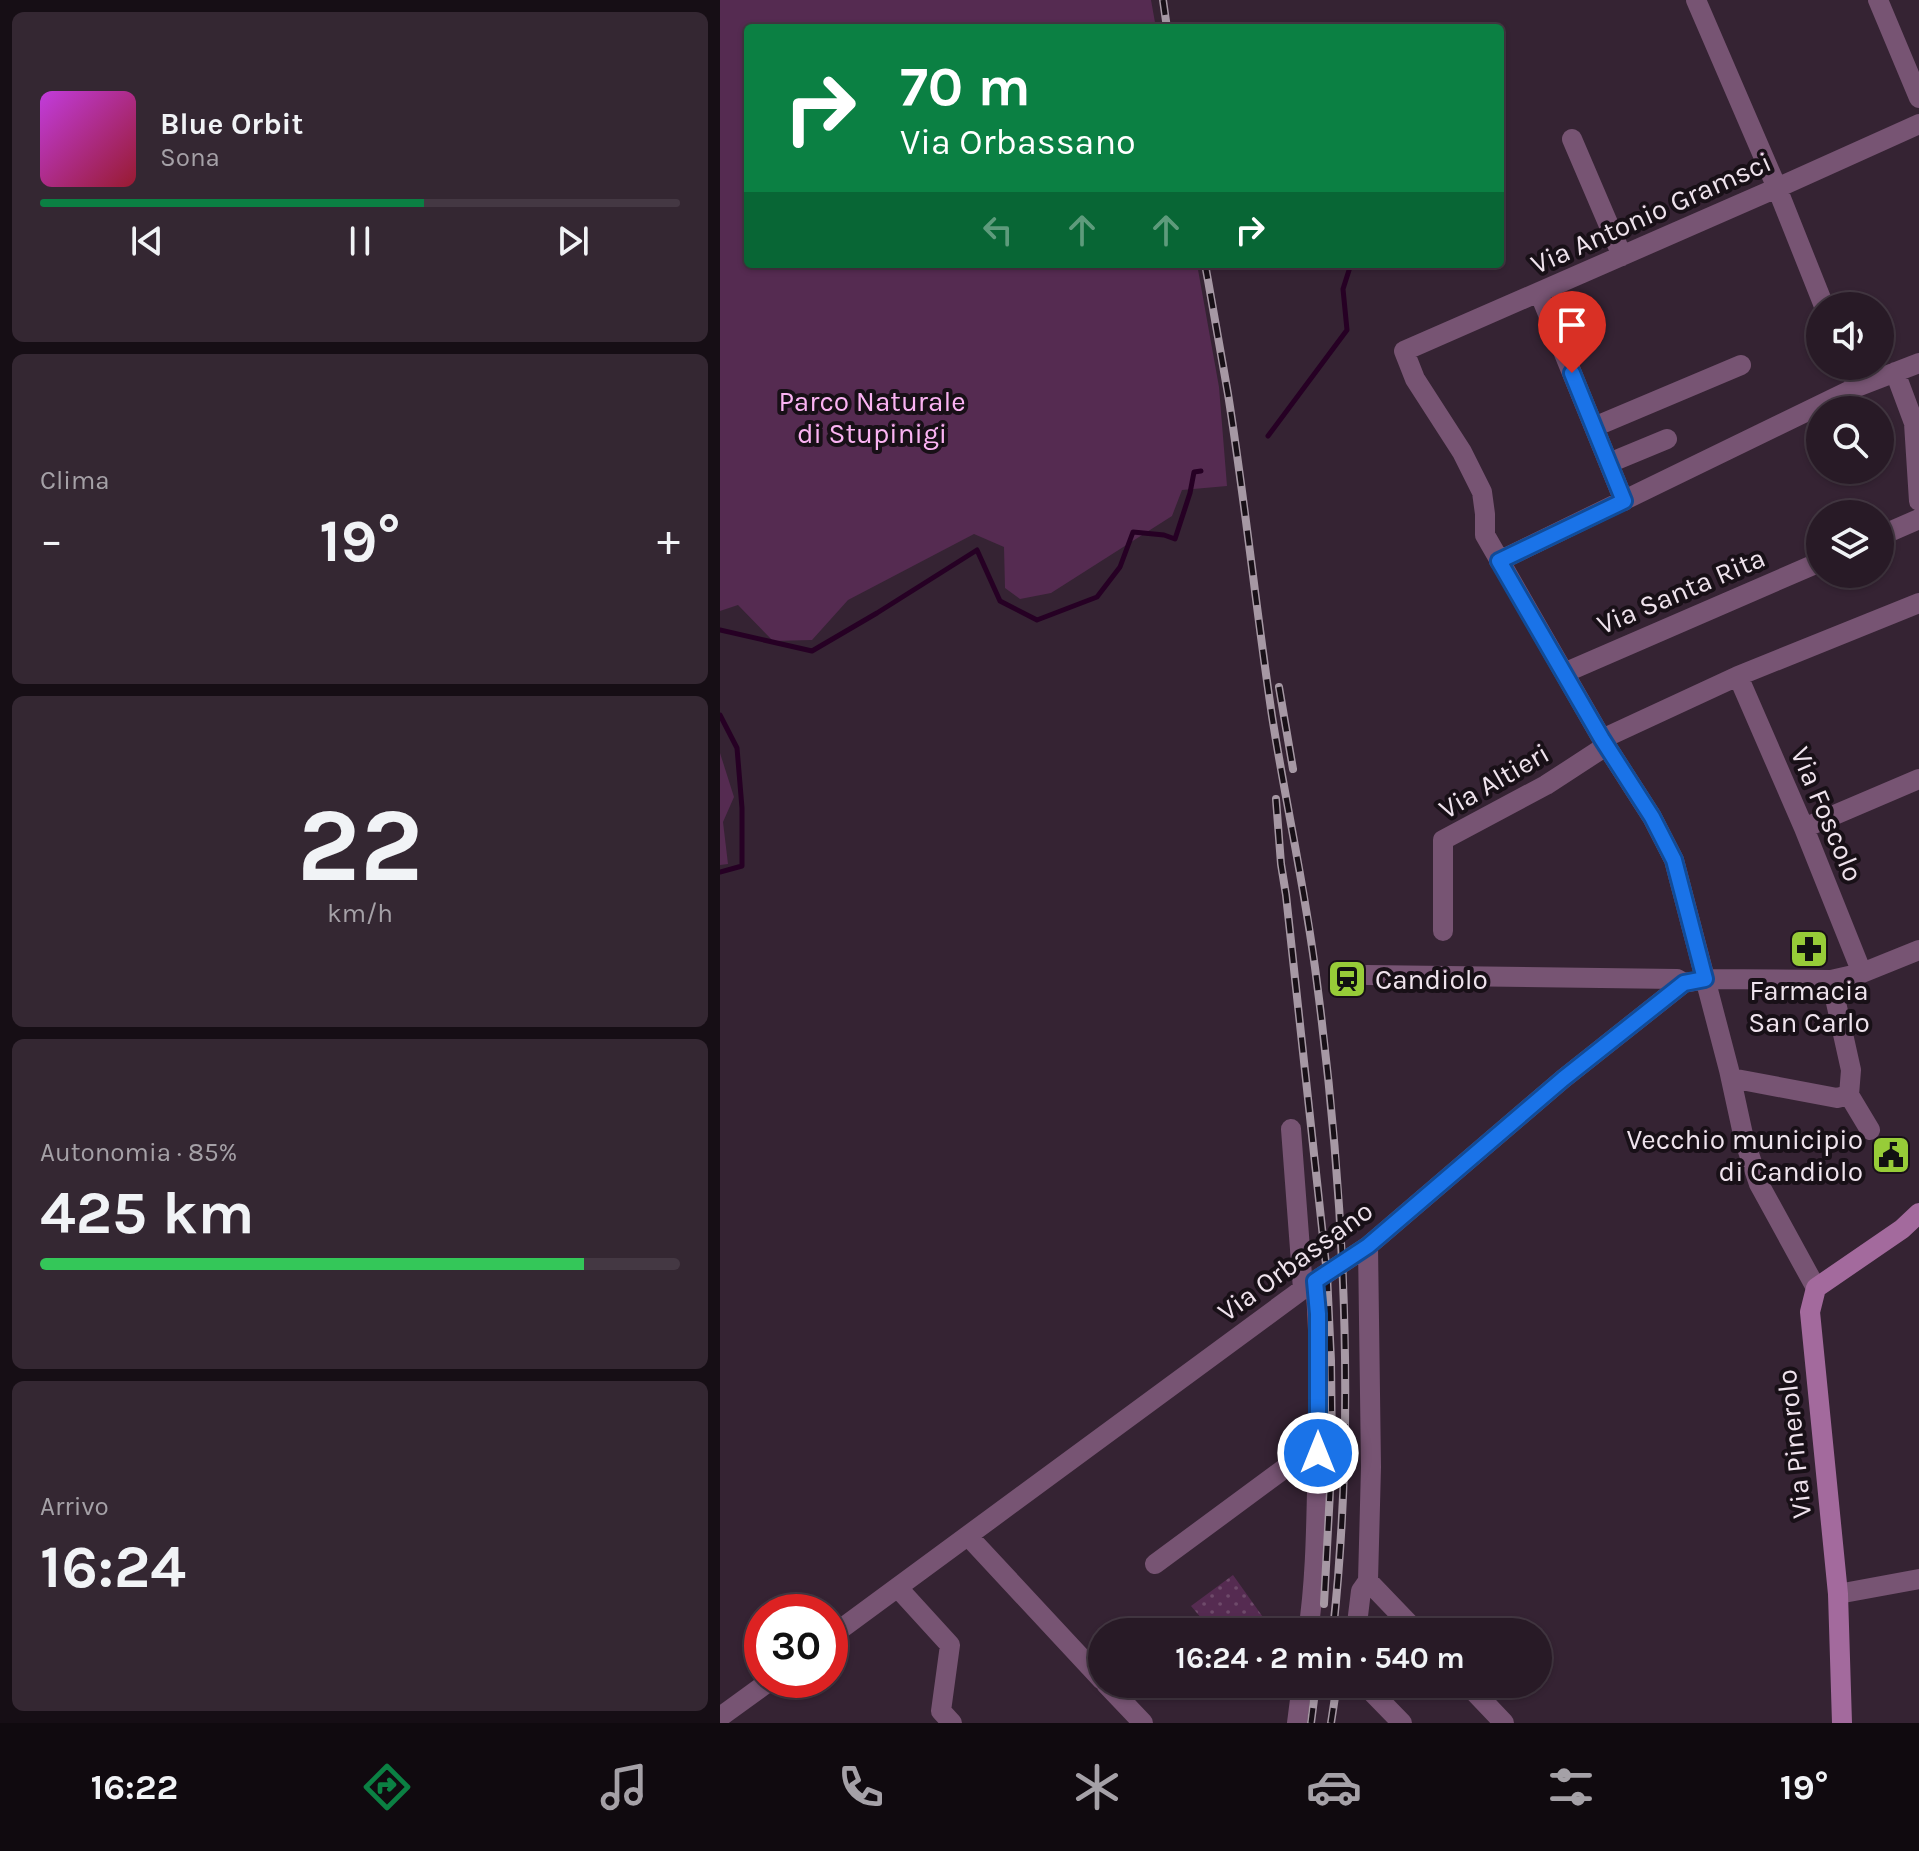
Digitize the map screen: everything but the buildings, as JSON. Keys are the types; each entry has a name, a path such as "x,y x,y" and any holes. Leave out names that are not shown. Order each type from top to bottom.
{"main road":[{"path":"1816,1288 1902,1229 1919,1213"},
{"name":"Via Pinerolo","path":"1816,1288 1810,1312 1838,1594 1842,1723"}],"street":[{"path":"1696,0 1818,292"},
{"path":"1878,0 1919,98"},
{"name":"Via Antonio Gramsci","path":"1499,561 1485,535 1482,492 1462,452 1415,379 1404,351 1919,124"},
{"path":"1572,139 1622,256"},
{"path":"1539,292 1624,501"},
{"path":"1816,1288 1759,1184 1744,1139 1674,860 1652,817 1604,743 1499,561 1857,387 1919,363"},
{"path":"1594,427 1741,365"},
{"path":"1895,372 1914,423 1919,501"},
{"path":"1854,380 1857,387"},
{"path":"1609,463 1667,439"},
{"path":"1894,530 1919,519"},
{"name":"Via Santa Rita","path":"1564,673 1806,568"},
{"path":"1604,743 1738,676 1919,603"},
{"name":"Via Foscolo","path":"1738,676 1813,824 1862,973"},
{"name":"Via Altieri","path":"1443,931 1443,840 1546,785 1604,743"},
{"path":"1813,824 1919,779"},
{"name":"Via Orbassano","path":"848,1624 1309,1285 1368,1246 1563,1079 1684,983 1705,979 1831,980 1862,973 1919,950"},
{"path":"1367,975 1677,979 1684,983"},
{"path":"1831,980 1851,1070 1849,1095 1870,1130"},
{"path":"1731,1078 1837,1098 1849,1095"},
{"path":"1291,1129 1309,1285 1318,1330 1316,1547 1309,1618"},
{"path":"1358,1618 1361,1591 1368,1581 1371,1467 1368,1246"},
{"path":"1155,1564 1319,1443"},
{"path":"968,1536 1088,1665"},
{"path":"1838,1594 1919,1579"},
{"path":"1368,1581 1404,1618"},
{"path":"898,1588 950,1645 941,1711 952,1723"},
{"path":"728,1718 751,1698"},
{"path":"1119,1698 1143,1723"},
{"path":"1297,1723 1300,1698"},
{"path":"1378,1698 1402,1723"},
{"path":"1480,1698 1504,1723"}],"green space":[{"name":"Parco Naturale di Stupinigi","path":"720,0 1151,0 1155,24 744,24 744,268 1198,268 1219,387 1227,486 1182,490 1172,516 1051,593 1020,599 1005,588 1004,547 974,534 848,600 812,640 773,641 738,605 720,611"},
{"path":"720,753 734,797 723,822 728,864 720,865"},
{"path":"1233,1575 1264,1618 1201,1618 1191,1606"}],"waterway":[{"path":"1268,436 1347,330 1343,289 1350,268"},
{"path":"720,630 812,651 977,550 1000,601 1037,620 1097,597 1120,567 1133,532 1175,539 1194,472 1201,471"},
{"path":"720,715 737,748 742,808 742,866 720,872"}],"railway":[{"path":"1163,0 1166,24"},
{"path":"1206,268 1234,434 1272,716 1312,949 1335,1145 1345,1388 1344,1470 1334,1618"},
{"path":"1279,687 1293,769"},
{"path":"1276,799 1327,1274 1332,1454 1324,1604"},
{"path":"1311,1723 1314,1698"},
{"path":"1331,1723 1335,1698"}],"place":[{"name":"Farmacia San Carlo","path":"1809,949"},
{"name":"Candiolo","path":"1347,979"},
{"name":"Vecchio municipio di Candiolo","path":"1891,1155"}],"route":[{"path":"1318,1453 1318,1314 1315,1281 1368,1246 1563,1079 1684,983 1705,979 1674,860 1652,817 1602,739 1499,561 1624,501 1572,373"}]}
